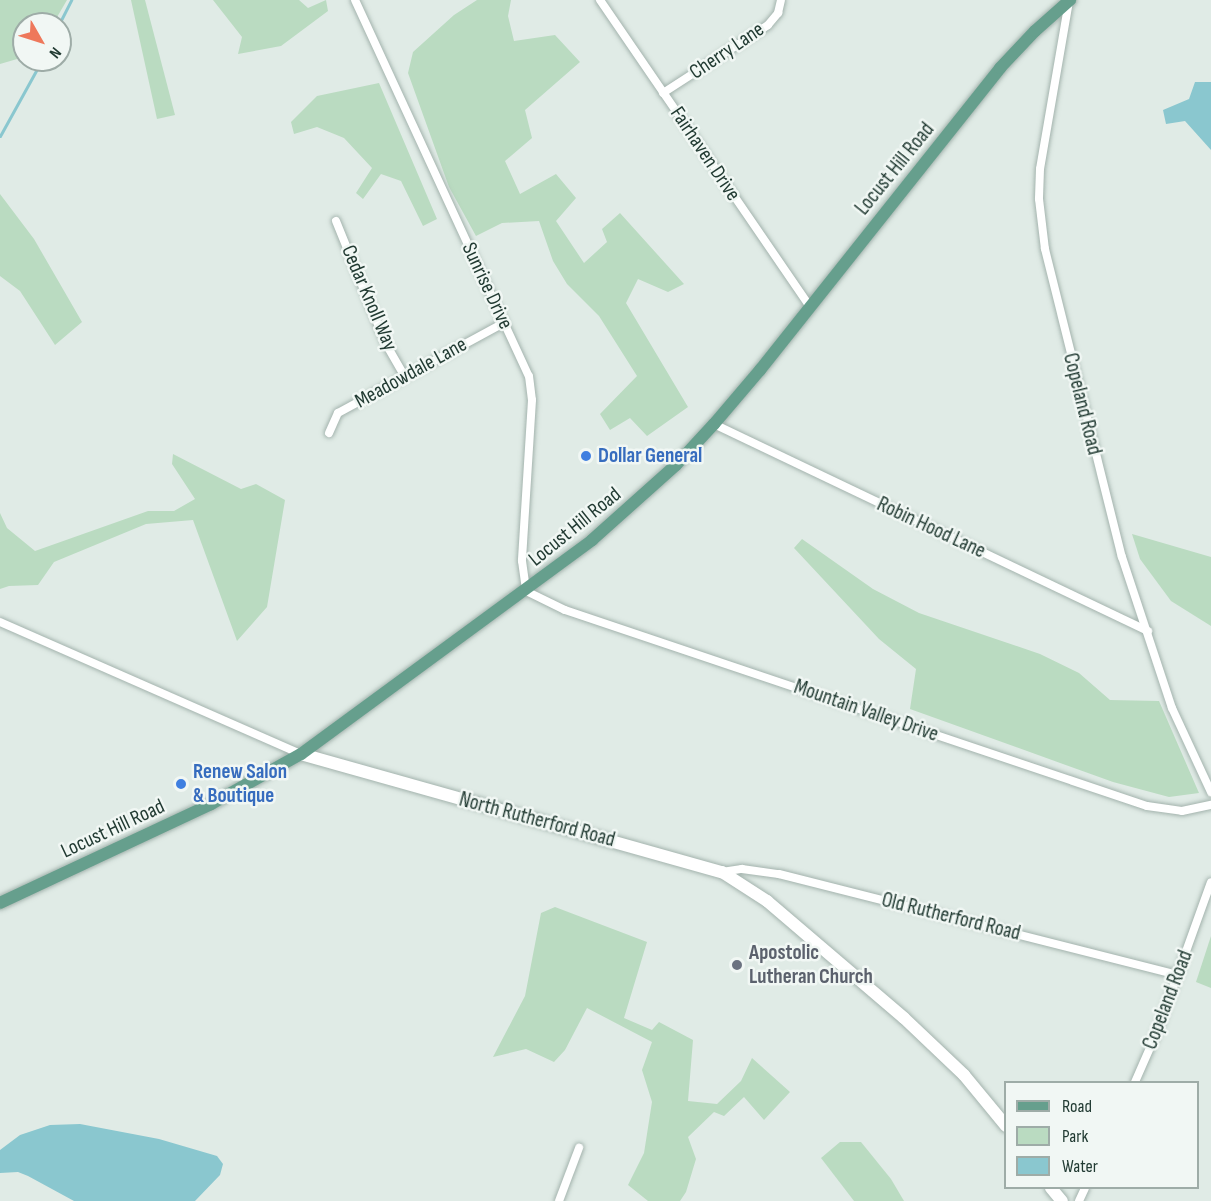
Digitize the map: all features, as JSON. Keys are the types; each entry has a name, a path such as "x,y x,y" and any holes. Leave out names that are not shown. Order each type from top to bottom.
{"main road":[{"name":"Locust Hill Road","path":"0,903 211,804 301,754 526,591 631,507 714,424 1000,68 1035,31 1069,1"}],"street":[{"name":"Sunrise Drive","path":"355,0 504,322 531,388 522,561 526,591"},
{"name":"Fairhaven Drive","path":"600,0 810,307"},
{"name":"Cherry Lane","path":"663,93 768,25 778,13 781,0"},
{"name":"Copeland Road","path":"1069,1 1040,169 1041,227 1054,293 1109,512 1172,708 1211,792"},
{"name":"Cedar Knoll Way","path":"336,221 386,344 404,375"},
{"name":"Meadowdale Lane","path":"329,433 338,413 504,322"},
{"name":"Robin Hood Lane","path":"714,424 1148,631"},
{"name":"Mountain Valley Drive","path":"526,591 576,613 1147,806 1182,811 1211,805"},
{"name":"North Rutherford Road","path":"0,622 301,754 722,872 767,901 904,1018 964,1075 1004,1125"},
{"name":"Old Rutherford Road","path":"722,872 742,869 779,874 1178,975"},
{"name":"Copeland Road","path":"1136,1081 1178,975 1211,882"},
{"path":"559,1201 579,1148"},
{"path":"1052,1189 1062,1201"}],"green space":[{"path":"0,0 67,0 60,12 12,12 12,60 0,64"},
{"path":"131,0 145,0 175,115 157,119"},
{"path":"213,0 299,0 308,8 326,0 328,11 281,46 238,54 242,37"},
{"path":"477,0 511,0 508,16 514,41 555,35 580,62 525,110 532,138 505,161 520,194 556,174 576,198 556,221 584,263 607,242 602,229 620,213 684,284 668,292 638,279 626,303 688,407 647,436 630,418 610,430 600,414 637,376 599,316 567,284 553,261 539,221 502,223 476,236 449,187 408,73 413,52 454,15"},
{"path":"379,83 437,219 423,226 401,181 381,174 363,199 356,193 372,168 344,138 317,127 294,134 291,122 317,96"},
{"path":"0,194 34,239 82,322 55,345 20,291 0,276"},
{"path":"173,454 241,489 256,484 285,500 267,607 237,641 193,520 146,524 54,562 38,585 9,586 0,589 0,513 7,528 35,551 148,511 174,511 195,499 172,464"},
{"path":"1132,534 1211,557 1211,626 1171,601 1140,559"},
{"path":"802,539 873,589 919,613 1040,654 1079,673 1110,700 1159,701 1199,793 1169,797 1113,782 910,709 916,669 879,639 794,548"},
{"path":"555,907 647,942 624,1018 652,1030 659,1022 693,1040 688,1101 717,1104 741,1081 752,1058 790,1092 764,1120 744,1097 724,1116 714,1112 688,1137 696,1159 686,1192 680,1201 648,1201 628,1185 644,1153 652,1102 642,1070 652,1042 587,1008 565,1050 554,1062 526,1049 493,1057 525,996 541,913"},
{"path":"1211,936 1211,988 1196,982"},
{"path":"840,1142 861,1142 891,1179 904,1201 854,1201 821,1158"}],"water":[{"path":"1195,82 1211,82 1211,150 1185,121 1166,124 1163,110 1189,99"},
{"path":"80,1124 159,1139 217,1156 223,1164 220,1175 195,1201 74,1201 18,1172 0,1173 0,1150 20,1135 50,1125"}],"waterway":[{"path":"65,12 71,0"},
{"path":"0,136 35,72"}],"place":[{"name":"Dollar General","path":"586,456"},
{"name":"Renew Salon & Boutique","path":"181,784"},
{"name":"Apostolic Lutheran Church","path":"737,965"}]}
